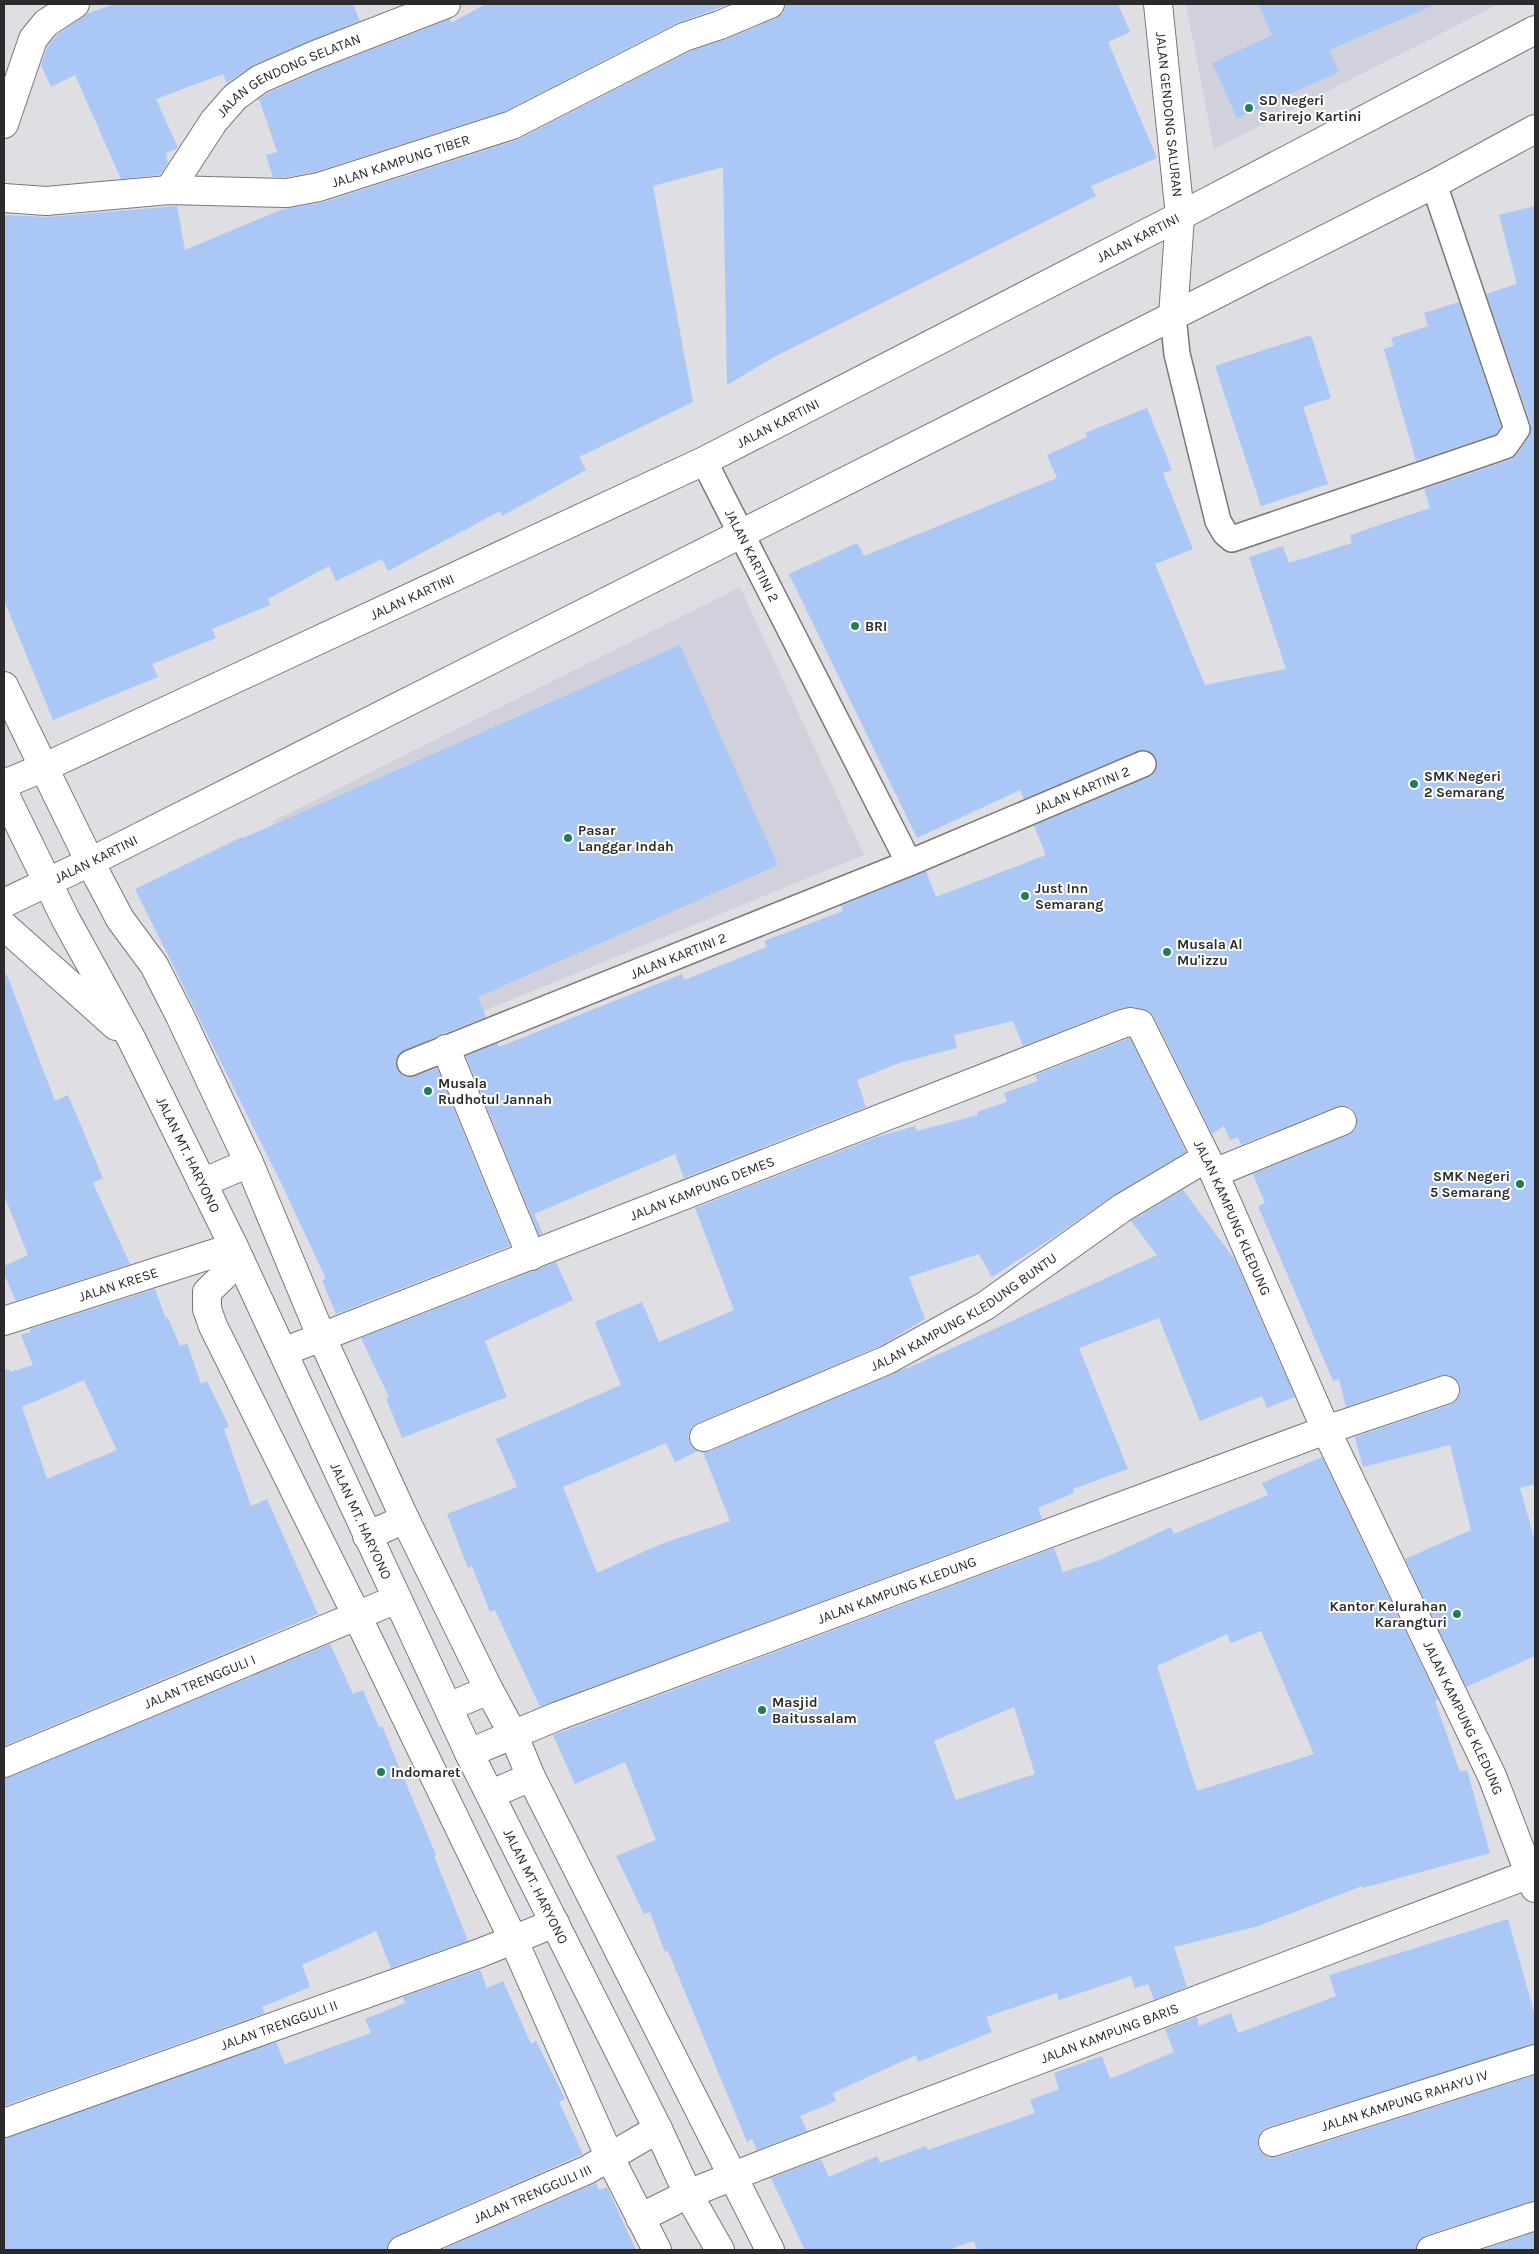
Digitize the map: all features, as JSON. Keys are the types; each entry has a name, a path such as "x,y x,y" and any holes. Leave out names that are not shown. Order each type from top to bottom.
{"street":[{"path":"4,124 33,39 46,23 76,4"},
{"name":"JALAN GENDONG SELATAN","path":"169,190 214,121 235,96 260,79 315,55 446,4"},
{"name":"JALAN KAMPUNG TIBER","path":"4,198 46,201 169,190 287,193 319,187 512,125 684,37 720,25 770,4"},
{"name":"JALAN GENDONG SALURAN","path":"1158,4 1180,216 1173,316"},
{"name":"JALAN KARTINI","path":"4,784 45,767 704,461 1180,216 1535,30"},
{"name":"JALAN KARTINI","path":"4,903 90,862 742,534 1434,184 1535,129"},
{"path":"4,686 90,862 120,918 154,965 180,1016 249,1162 322,1338 405,1519 489,1690 514,1736 531,1777 770,2250"},
{"name":"JALAN MT. HARYONO","path":"4,793 47,882 131,1038 237,1253 469,1753 658,2129 688,2194 720,2250"},
{"path":"4,926 131,1038"},
{"name":"JALAN KAMPUNG KLEDUNG","path":"1122,1024 1130,1022 1140,1024 1210,1165 1326,1430 1492,1776 1534,1878"},
{"name":"JALAN KAMPUNG DEMES","path":"283,1352 1122,1024"},
{"path":"446,1049 531,1256"},
{"name":"JALAN KAMPUNG KLEDUNG BUNTU","path":"704,1437 887,1360 985,1306 1122,1208 1210,1165 1342,1121"},
{"path":"202,1183 249,1162"},
{"path":"237,1253 207,1292 212,1326 357,1616 513,1939 610,2158 657,2250"},
{"name":"JALAN KRESE","path":"4,1321 237,1253"},
{"path":"1326,1430 1445,1390"},
{"name":"JALAN KAMPUNG KLEDUNG","path":"469,1753 514,1736 558,1716 1326,1430"},
{"path":"367,1536 405,1519"},
{"name":"JALAN TRENGGULI I","path":"4,1764 397,1599"},
{"path":"448,1707 489,1690"},
{"path":"491,1794 531,1777"},
{"name":"JALAN KAMPUNG BARIS","path":"640,2218 688,2194 733,2176 1534,1878"},
{"name":"JALAN TRENGGULI II","path":"4,2124 480,1953 555,1923"},
{"name":"JALAN KAMPUNG RAHAYU IV","path":"1273,2142 1535,2059"},
{"name":"JALAN TRENGGULI III","path":"402,2250 587,2170 658,2129"},
{"path":"1432,2250 1535,2216"}],"lane":[{"path":"1173,316 1178,354 1218,521 1225,533 1232,538 1505,446 1517,428 1434,184"},
{"name":"JALAN KARTINI 2","path":"704,461 910,863"},
{"name":"JALAN KARTINI 2","path":"410,1063 910,863 1143,764"}],"shaded area":[{"name":"SD Negeri Sarirejo Kartini","path":"1186,4 1499,4 1214,149"},
{"name":"Pasar Langgar Indah","path":"740,587 864,855 374,1056 273,821"}],"building":[{"path":"115,4 353,4 360,21 254,65 227,83 223,74 156,99 178,148 166,153 168,163 160,175 121,179 75,75 51,87 41,65 47,47 57,35 86,14"},
{"path":"486,4 730,4 677,23 506,111 315,172 286,177 273,177 266,155 277,152 259,99 321,69 450,19 451,23"},
{"path":"785,4 1118,4 1130,32 1108,42 1157,158 1091,186 1096,196 774,357 727,385 723,167 653,186 693,402 579,457 586,470 502,516 500,511 388,571 382,559 336,581 329,566 268,599 270,605 212,629 216,638 152,664 158,677 53,720 4,600 4,215 47,217 177,206 185,250 283,209 324,202 517,140 690,51 726,39 776,18 783,13"},
{"path":"1258,4 1437,4 1329,50 1339,72 1237,118 1212,63 1272,35"},
{"path":"1535,206 1535,1484 1520,1488 1535,1541 1535,1656 1466,1687 1405,1559 1471,1530 1450,1445 1363,1467 1355,1437 1450,1405 1456,1401 1460,1394 1460,1385 1456,1379 1449,1375 1440,1375 1346,1407 1339,1379 1333,1381 1258,1206 1265,1203 1253,1174 1348,1135 1355,1130 1357,1123 1356,1115 1351,1108 1344,1106 1336,1107 1241,1145 1238,1137 1230,1140 1224,1126 1212,1134 1154,1017 1149,1011 1133,1007 1118,1009 1023,1046 1013,1021 954,1035 957,1048 899,1063 857,1080 866,1107 684,1178 675,1154 534,1214 543,1234 539,1235 466,1056 497,1043 499,1047 682,974 684,980 767,947 764,941 843,911 841,906 926,871 936,897 1046,855 1034,826 1149,777 1154,773 1157,765 1156,758 1151,752 1138,751 1024,799 1020,790 917,838 789,574 857,543 864,556 1057,478 1047,455 1087,437 1085,433 1147,408 1172,470 1163,473 1193,549 1155,564 1205,685 1286,669 1249,557 1283,546 1289,563 1352,543 1350,535 1430,508 1424,489 1510,460 1517,454 1529,437 1531,424 1486,294 1517,284 1499,215"},
{"path":"1459,302 1501,427 1496,434 1416,461 1384,349 1394,346 1391,338 1428,326 1424,313"},
{"path":"1311,335 1331,398 1303,407 1328,484 1261,506 1215,366"},
{"path":"680,645 778,865 478,997 486,1017 399,1054 396,1060 397,1068 401,1074 407,1077 437,1068 510,1246 336,1314 322,1280 326,1279 283,1187 135,889 242,837"},
{"path":"4,975 7,975 55,1101 68,1095 103,1178 93,1183 130,1264 16,1301 4,1274 4,1266 28,1255 4,1195"},
{"path":"1130,1038 1186,1152 1114,1195 992,1277 979,1254 909,1277 925,1319 880,1346 698,1423 691,1428 688,1436 690,1443 698,1451 675,1462 666,1443 563,1487 597,1573 661,1544 730,1521 703,1452 710,1451 906,1369 1157,1255 1131,1221 1183,1190 1235,1260 1295,1397 1267,1408 1262,1396 1200,1421 1159,1318 1079,1348 1128,1469 1073,1489 1074,1493 1038,1508 1042,1519 540,1707 495,1610 490,1612 472,1566 468,1568 447,1514 517,1487 496,1439 621,1385 595,1322 642,1302 659,1342 734,1310 695,1208 877,1137 915,1126 917,1131 978,1115 977,1112 1007,1102 1004,1093 1038,1081 1035,1075"},
{"path":"556,1262 573,1300 485,1341 507,1397 402,1438 386,1398 389,1397 361,1338"},
{"path":"155,1289 166,1319 168,1318 180,1346 187,1343 201,1384 207,1381 229,1426 224,1429 251,1506 267,1499 318,1614 4,1746 4,1370 9,1369 10,1372 33,1365 21,1335 31,1332 30,1329","holes":["84,1380 117,1450 47,1479 22,1407"]},
{"path":"1322,1457 1438,1699 1435,1701 1460,1772 1467,1770 1490,1853 1363,1888 1362,1886 1258,1926 1174,1947 1187,1987 1154,2000 1148,1984 1135,1988 1131,1976 1059,2000 1057,1993 986,2017 992,2032 918,2062 916,2055 833,2093 836,2101 800,2116 807,2131 757,2150 752,2139 747,2142 668,1951 665,1952 650,1912 644,1914 616,1856 656,1840 625,1762 575,1784 553,1735 1054,1548 1063,1572 1100,1560 1171,1527 1174,1534 1268,1495 1262,1483","holes":["1261,1631 1314,1754 1197,1791 1157,1666 1227,1634 1231,1643","1014,1707 1035,1774 956,1800 934,1741"]},
{"path":"330,1644 353,1694 363,1690 379,1727 382,1726 436,1855 434,1856 468,1941 391,1968 376,1931 302,1965 310,1987 262,2007 265,2013 4,2106 4,1778"},
{"path":"1508,1919 1535,2016 1535,2044 1268,2127 1262,2131 1258,2138 1258,2146 1262,2153 1269,2157 1278,2157 1535,2075 1535,2201 1426,2235 1419,2240 1416,2250 977,2250 974,2241 948,2250 805,2250 771,2178 821,2159 829,2177 877,2156 880,2163 926,2146 928,2150 1035,2113 1030,2100 1059,2089 1054,2073 1102,2056 1110,2079 1174,2052 1165,2029 1197,2017 1199,2026 1231,2013 1238,2033 1336,1996 1329,1975"},
{"path":"480,1970 487,1988 503,1981 531,2044 536,2041 565,2099 559,2102 583,2154 396,2236 389,2241 387,2250 4,2250 4,2138 276,2042 285,2064 371,2033 365,2019 405,2003 403,1997"},
{"path":"596,2183 599,2190 607,2187 636,2250 441,2250"},
{"path":"1535,2232 1535,2250 1481,2250"}],"place":[{"name":"SD Negeri Sarirejo Kartini","path":"1249,108"},
{"name":"BRI","path":"855,626"},
{"name":"SMK Negeri 2 Semarang","path":"1414,784"},
{"name":"Pasar Langgar Indah","path":"568,838"},
{"name":"Just Inn Semarang","path":"1025,896"},
{"name":"Musala Al Mu'izzu","path":"1167,952"},
{"name":"Musala Rudhotul Jannah","path":"428,1091"},
{"name":"SMK Negeri 5 Semarang","path":"1520,1184"},
{"name":"Kantor Kelurahan Karangturi","path":"1457,1614"},
{"name":"Masjid Baitussalam","path":"762,1710"},
{"name":"Indomaret","path":"381,1772"}]}
